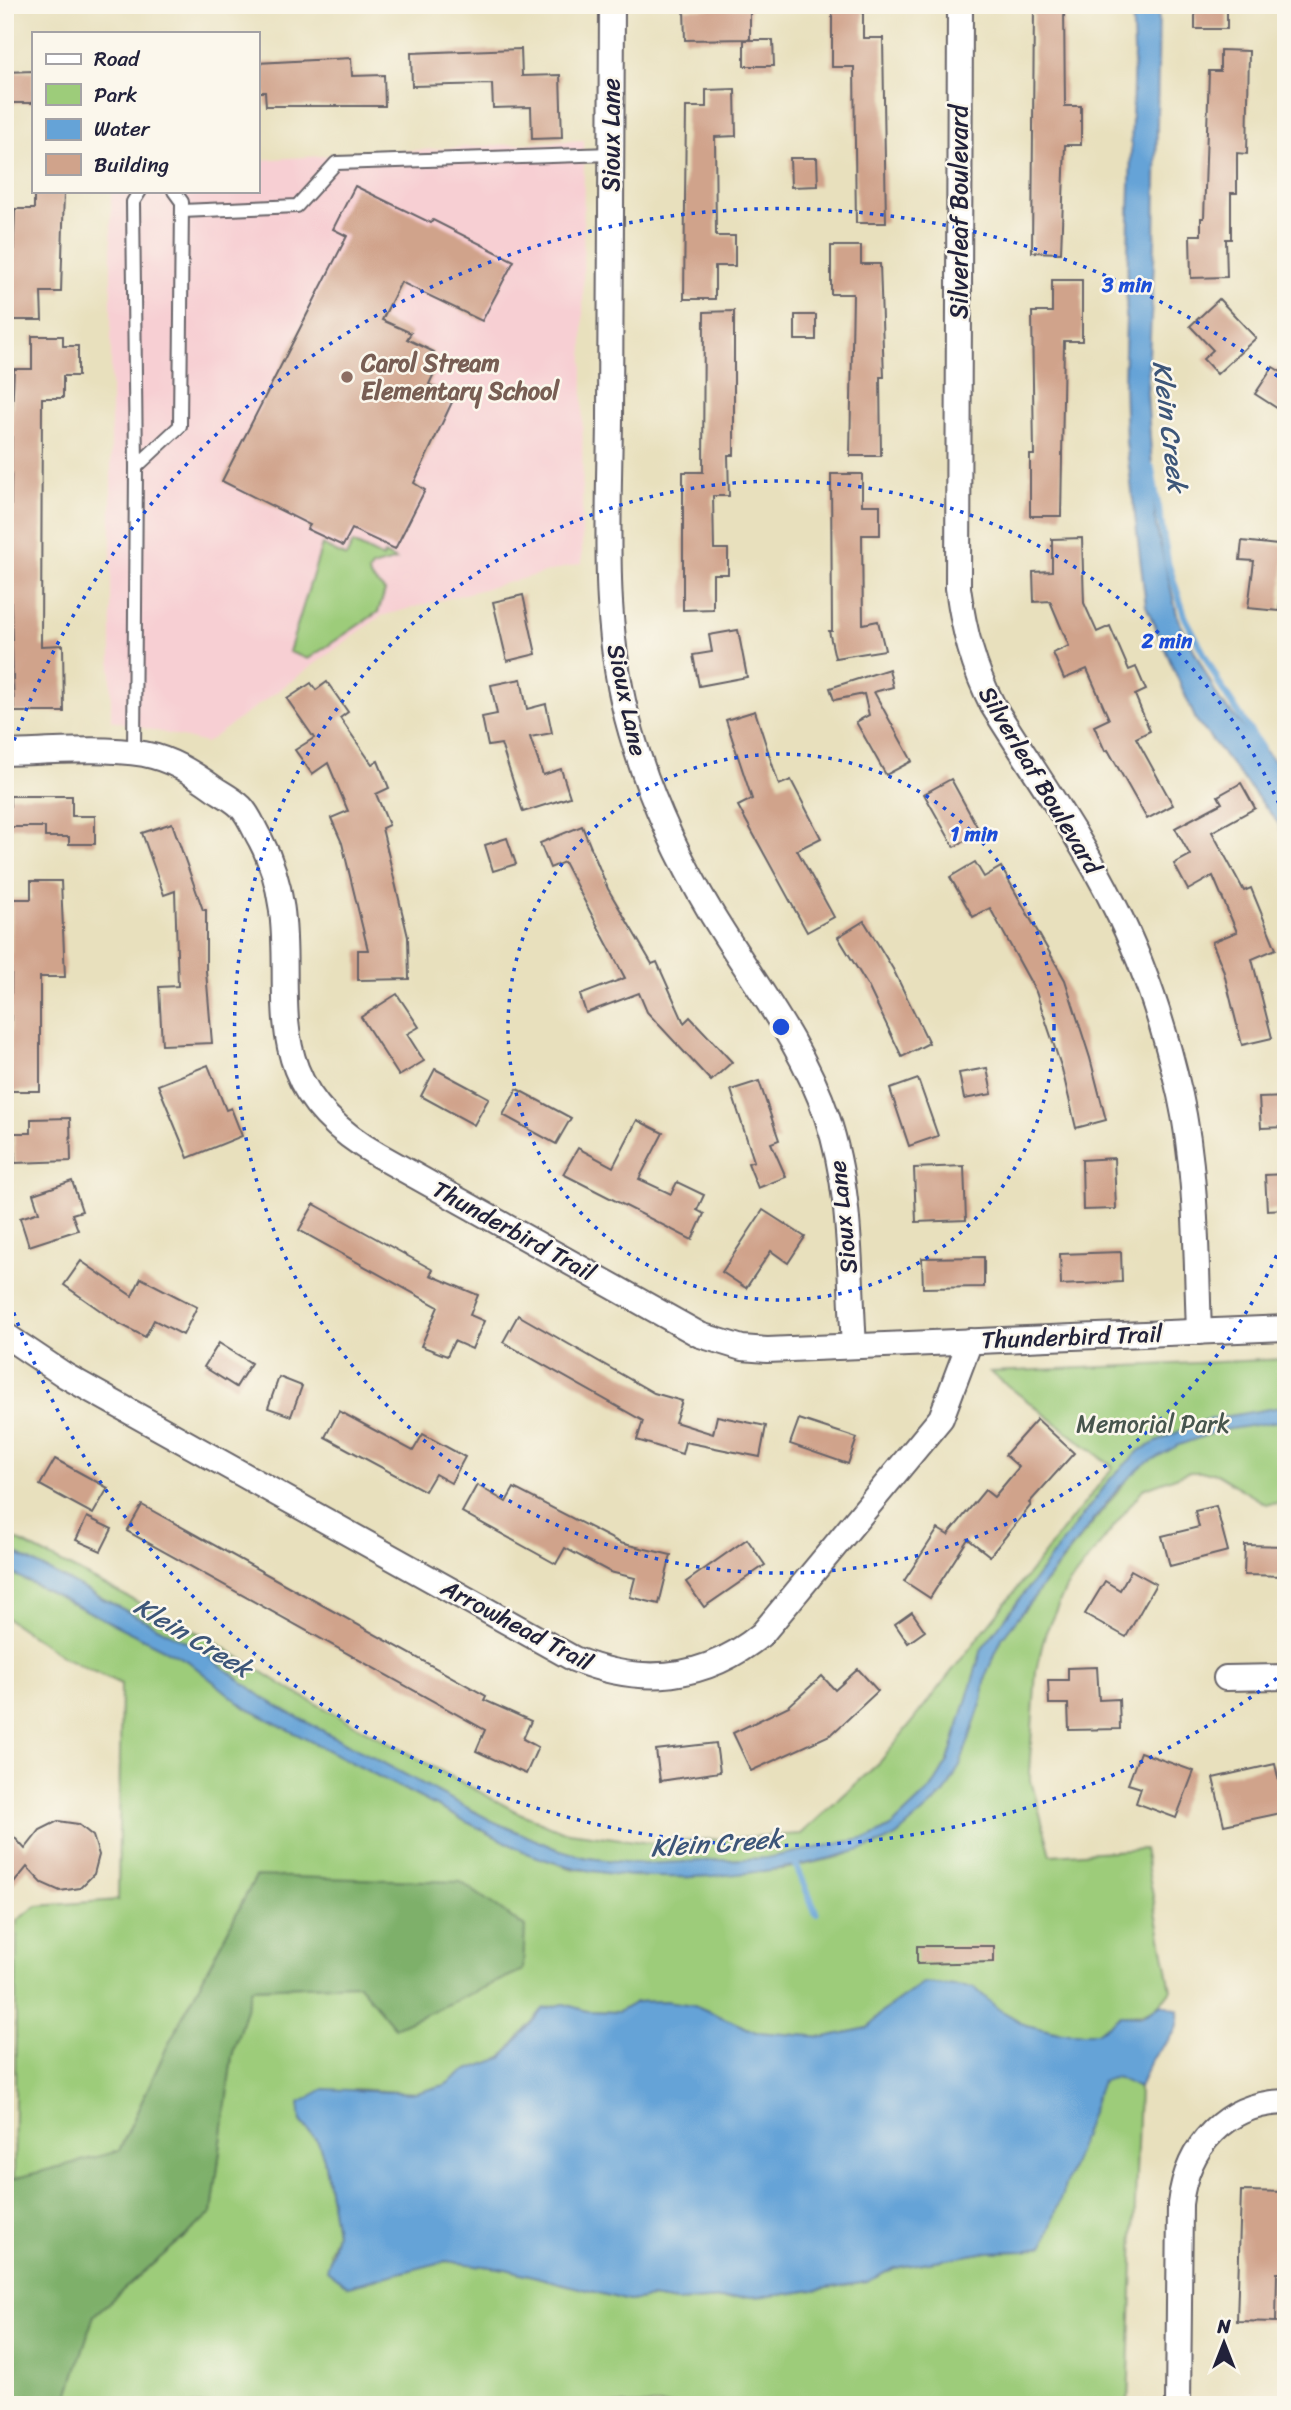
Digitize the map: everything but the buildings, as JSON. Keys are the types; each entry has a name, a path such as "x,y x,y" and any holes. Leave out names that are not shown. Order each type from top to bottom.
{"street":[{"name":"Sioux Lane","path":"612,5 609,579 620,685 643,773 677,852 710,911 785,1028 805,1065 828,1119 839,1160 845,1203 853,1346"},
{"name":"Silverleaf Boulevard","path":"960,5 957,588 965,638 978,676 993,706 1114,905 1161,1021 1186,1127 1193,1191 1199,1332"},
{"name":"Thunderbird Trail","path":"5,753 134,753 180,765 243,808 272,862 283,906 284,1020 290,1053 316,1104 347,1136 717,1343 767,1350 1286,1328"},
{"name":"Arrowhead Trail","path":"5,1335 66,1376 574,1659 618,1675 639,1676 696,1670 748,1646 762,1634 941,1418 970,1341"},
{"path":"1226,1678 1286,1677"},
{"path":"1178,2405 1180,2204 1186,2172 1204,2138 1220,2123 1247,2108 1286,2102"}],"lane":[{"path":"182,211 297,206 336,163 611,155"},
{"path":"134,753 136,467 133,202 139,192"},
{"path":"136,467 180,426 182,202 175,192"}],"shaded area":[{"name":"Carol Stream Elementary School","path":"584,140 582,563 381,616 206,743 111,720 111,192 259,192 259,160"}],"green space":[{"path":"353,543 383,558 384,554 396,560 372,567 369,572 370,577 385,591 378,612 308,659 289,652 322,545 346,557"},
{"name":"Memorial Park","path":"1286,1359 1286,1503 1266,1504 1213,1472 1189,1472 1143,1489 1066,1588 1045,1634 1036,1671 1029,1773 1051,1855 1144,1849 1171,1990 1161,2003 1144,2013 1121,2015 1098,2033 1059,2033 1026,2025 997,2008 974,1988 923,1983 881,2013 868,2028 825,2037 756,2032 694,2005 665,2001 636,2002 618,2012 587,2011 564,2004 543,2009 502,2058 463,2072 445,2085 416,2093 354,2089 301,2121 318,2142 324,2158 336,2233 329,2252 348,2286 446,2261 506,2269 629,2301 651,2298 677,2302 780,2295 867,2282 894,2268 987,2252 1026,2251 1044,2245 1102,2080 1116,2077 1139,2088 1128,2405 65,2405 94,2315 212,2213 232,2056 252,1988 358,1984 523,1970 256,1876 167,2047 119,2151 14,2181 17,1920 37,1906 118,1900 121,1684 63,1657 5,1617 5,1570 188,1661 246,1708 527,1853 573,1869 671,1876 784,1869 839,1857 896,1836 945,1793 960,1765 981,1704 987,1672 1002,1638 1128,1478 1118,1471 1112,1477 982,1649 948,1761 931,1789 892,1826 872,1837 766,1858 643,1864 587,1858 554,1848 492,1821 265,1699 196,1647 5,1548 5,1534 212,1640 294,1692 517,1812 562,1831 650,1843 801,1834 880,1762 1113,1467 990,1372"},
{"path":"256,1876 461,1882 525,1927 523,1970 395,2028 358,1984 252,1988 232,2056 212,2213 94,2315 65,2405 5,2405 5,2181 119,2151 167,2047"}],"water":[{"path":"1132,5 1159,5 1155,242 1147,393 1156,526 1178,619 1220,701 1286,774 1286,843 1278,823 1196,720 1146,606 1126,442 1124,385 1134,51"},
{"path":"1286,1406 1286,1420 1218,1431 1179,1445 1143,1465 1119,1487 1002,1638 987,1672 981,1704 960,1765 945,1793 896,1836 842,1855 752,1872 657,1877 611,1874 567,1866 527,1853 246,1708 188,1661 5,1570 5,1548 196,1647 265,1699 295,1716 492,1821 554,1848 587,1858 643,1864 766,1858 872,1837 892,1826 931,1789 948,1761 982,1649 1112,1477 1140,1450 1206,1420"},
{"path":"923,1983 975,1988 997,2008 1026,2025 1059,2033 1098,2033 1121,2015 1142,2016 1162,2004 1178,2010 1176,2029 1151,2061 1139,2088 1116,2077 1102,2081 1044,2245 1026,2251 987,2252 894,2268 867,2282 780,2295 677,2302 651,2298 629,2301 506,2269 446,2261 348,2286 327,2270 336,2233 324,2158 318,2142 301,2121 299,2103 324,2089 416,2093 445,2085 463,2072 502,2058 543,2009 564,2004 587,2011 618,2012 636,2002 665,2001 694,2005 756,2032 825,2037 868,2028 881,2013"}],"waterway":[{"name":"Klein Creek","path":"1151,467 1168,564 1185,617 1221,687 1261,748"},
{"path":"794,1860 816,1913"}],"place":[{"name":"Carol Stream Elementary School","path":"347,377"}]}
